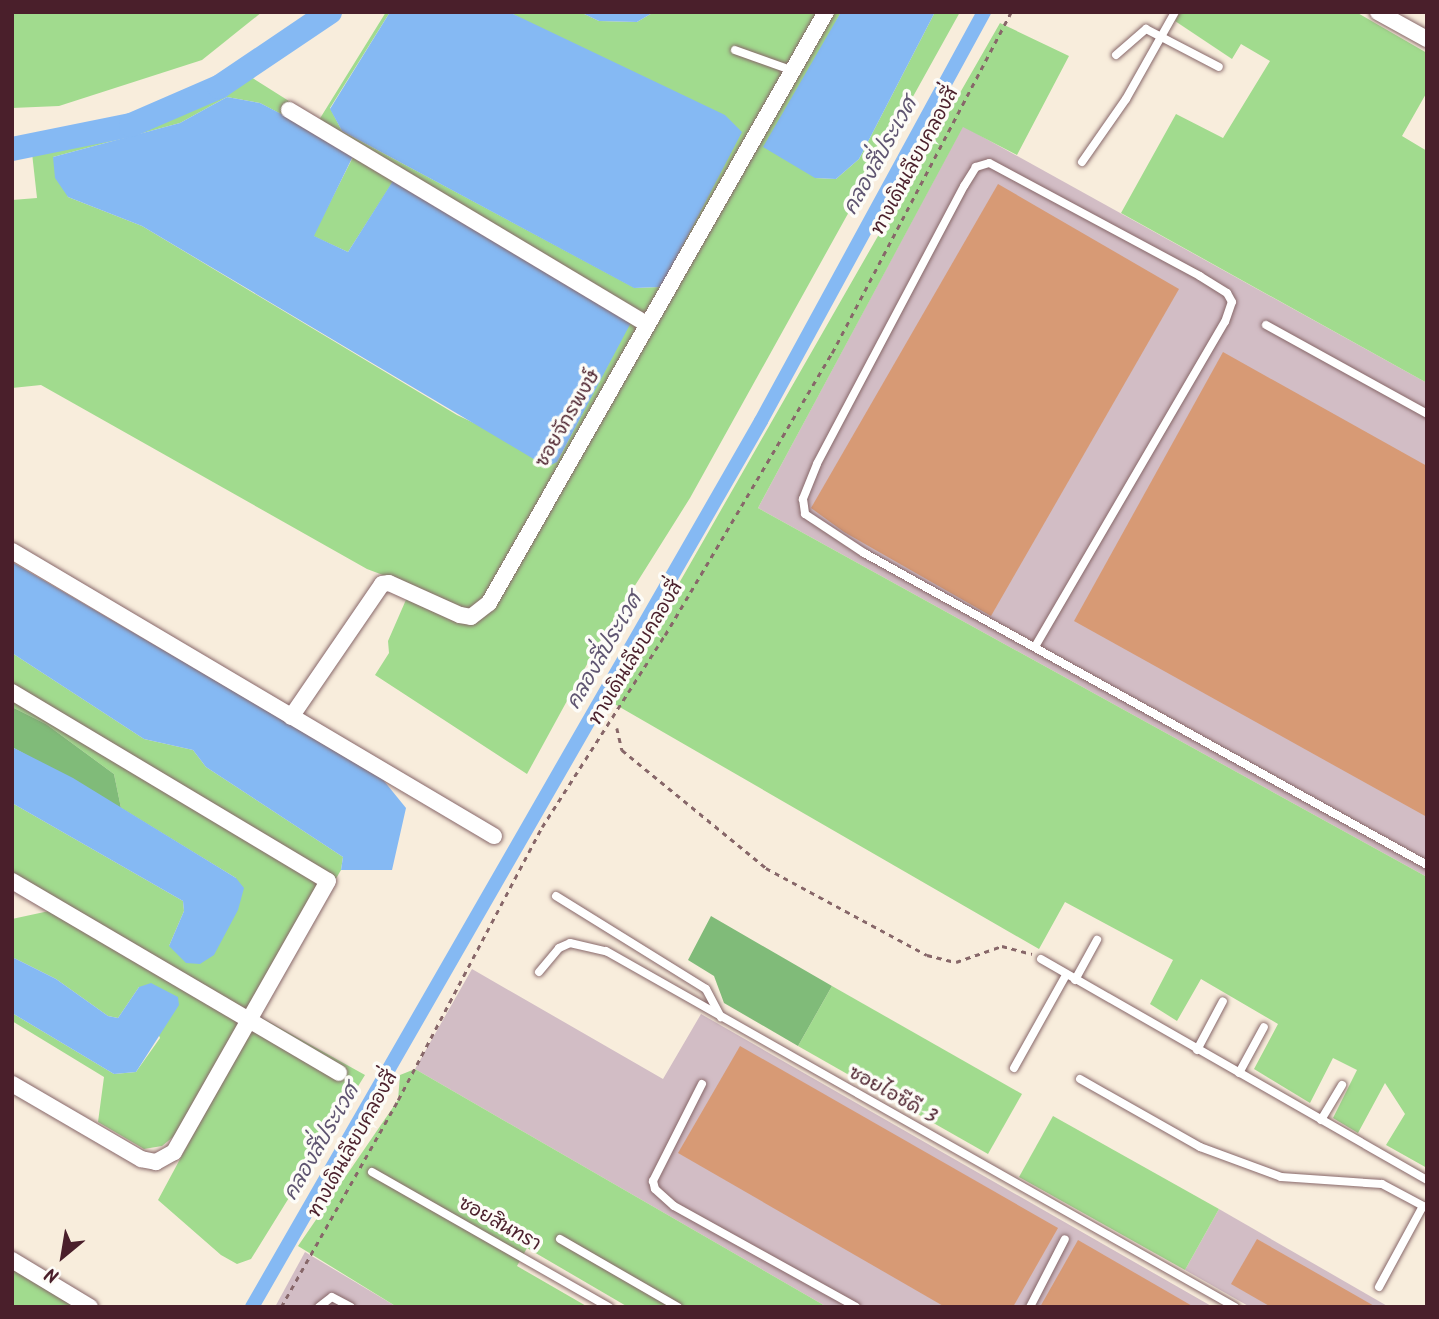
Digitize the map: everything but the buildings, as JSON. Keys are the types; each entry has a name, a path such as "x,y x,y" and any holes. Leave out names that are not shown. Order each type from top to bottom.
{"street":[{"name":"ซอยจักรพงษ์","path":"290,717 382,584 389,583 460,615 471,617 489,603 826,12"},
{"path":"1378,12 1427,40"},
{"path":"289,110 647,324"},
{"path":"12,551 494,836"},
{"path":"12,692 328,881 174,1152 156,1162 141,1159 12,1084"},
{"path":"12,881 339,1073"},
{"path":"12,1260 89,1307"}],"lane":[{"path":"1082,162 1126,99 1175,12"},
{"path":"1116,55 1146,29 1162,34 1219,67"},
{"path":"735,50 791,70"},
{"path":"1036,645 1225,322 1232,302 1227,293 1200,276 989,163 976,167 964,186 817,464 803,499 805,514 816,524 1427,865"},
{"path":"1266,326 1427,414"},
{"path":"556,895 697,982 714,1000 721,1017"},
{"path":"1075,981 1097,940"},
{"name":"ซอยไอซีดี 3","path":"539,972 559,948 580,942 606,951 1235,1307"},
{"path":"1041,959 1075,981 1427,1180"},
{"path":"1014,1068 1066,975"},
{"path":"1197,1050 1223,1001"},
{"path":"1239,1073 1264,1027"},
{"path":"1080,1079 1200,1147 1269,1172 1382,1184 1425,1207 1379,1287"},
{"path":"702,1084 653,1181 655,1189 674,1206 856,1307"},
{"path":"1321,1120 1342,1085"},
{"name":"ซอยสินทรา","path":"372,1172 609,1307"},
{"path":"560,1239 678,1307"},
{"path":"1030,1307 1065,1239"},
{"path":"319,1307 332,1297 351,1307"}],"path":[{"name":"ทางเดินเลียบคลองสี่","path":"281,1307 398,1100 542,827 658,646 832,353 1012,12"},
{"path":"617,728 622,750 766,868 927,955 956,962 1002,946 1018,947 1041,959"}],"shaded area":[{"path":"963,126 1427,383 1427,877 758,508"},
{"path":"472,969 663,1079 701,1014 1213,1307 827,1307 415,1069"},
{"path":"1219,1209 1389,1307 1250,1307 1185,1270"},
{"path":"305,1252 397,1307 275,1307"}],"green space":[{"path":"12,12 262,12 202,60 59,106 12,108"},
{"path":"386,12 390,12 330,108 342,131 635,288 661,287 544,31 509,12 580,12 599,21 637,22 654,12 841,12 828,38 815,178 836,179 859,159 935,12 960,12 690,498 597,646 527,774 375,675 389,653 388,641 412,586 367,569 41,385 12,388 12,200 37,198 32,153 188,110 251,77 319,120","holes":["227,97 260,103 355,153 313,236 348,252 396,177 634,315 557,462 457,415 142,226 68,197 53,157 180,123"]},
{"path":"1180,12 1356,12 1427,53 1427,92 1402,136 1427,151 1427,383 1121,213 1176,114 1223,138 1270,61 1241,44 1232,59 1175,21"},
{"path":"1000,23 1069,56 1017,155 963,127 758,508 1427,877 1427,1168 1386,1145 1405,1114 1385,1083 1358,1133 1333,1118 1357,1070 1333,1058 1310,1103 1254,1069 1278,1024 1201,979 1177,1021 1150,1004 1173,960 1065,902 1039,949 611,702"},
{"path":"12,653 144,739 193,750 206,767 343,857 341,870 257,1015 365,1075 251,1259 237,1264 221,1255 158,1200 257,1016 12,873 12,803 183,901 184,911 169,946 236,878 121,808 114,774 46,724 12,707"},
{"path":"12,707 46,724 114,774 121,808 12,747"},
{"path":"49,911 242,1024 184,1128 162,1146 144,1149 98,1122 104,1077 12,1021 12,1013 114,1074 136,1072 160,1038 139,987 118,1018 108,1016 56,979 12,957 12,919"},
{"path":"711,916 832,986 798,1046 724,1003 714,976 688,960"},
{"path":"832,986 1022,1094 988,1154 798,1046"},
{"path":"415,1069 827,1307 628,1307 527,1248 517,1266 588,1307 397,1307 298,1246 398,1100 400,1075"},
{"path":"1053,1116 1219,1209 1185,1270 1019,1177"},
{"path":"12,1269 75,1307 12,1307"}],"water":[{"path":"390,12 509,12 725,115 742,132 661,287 634,288 342,131 330,109"},
{"path":"580,12 654,12 637,22 599,21"},
{"path":"841,12 935,12 859,159 836,179 815,178 763,147"},
{"path":"227,97 260,103 355,152 314,236 348,252 396,176 635,315 557,462 547,467 142,226 68,197 55,178 53,157 180,123"},
{"path":"12,562 380,776 406,808 392,870 341,870 343,857 206,767 193,750 144,739 12,653"},
{"path":"12,747 73,778 236,878 244,888 238,910 214,955 200,964 186,963 169,946 184,911 183,901 12,803"},
{"path":"12,957 56,979 108,1016 118,1018 139,987 151,983 178,997 179,1005 136,1072 114,1074 12,1013"}],"waterway":[{"path":"12,149 131,125 219,87 330,12"},
{"name":"คลองสี่ประเวศ","path":"252,1307 761,421 984,12"}]}
